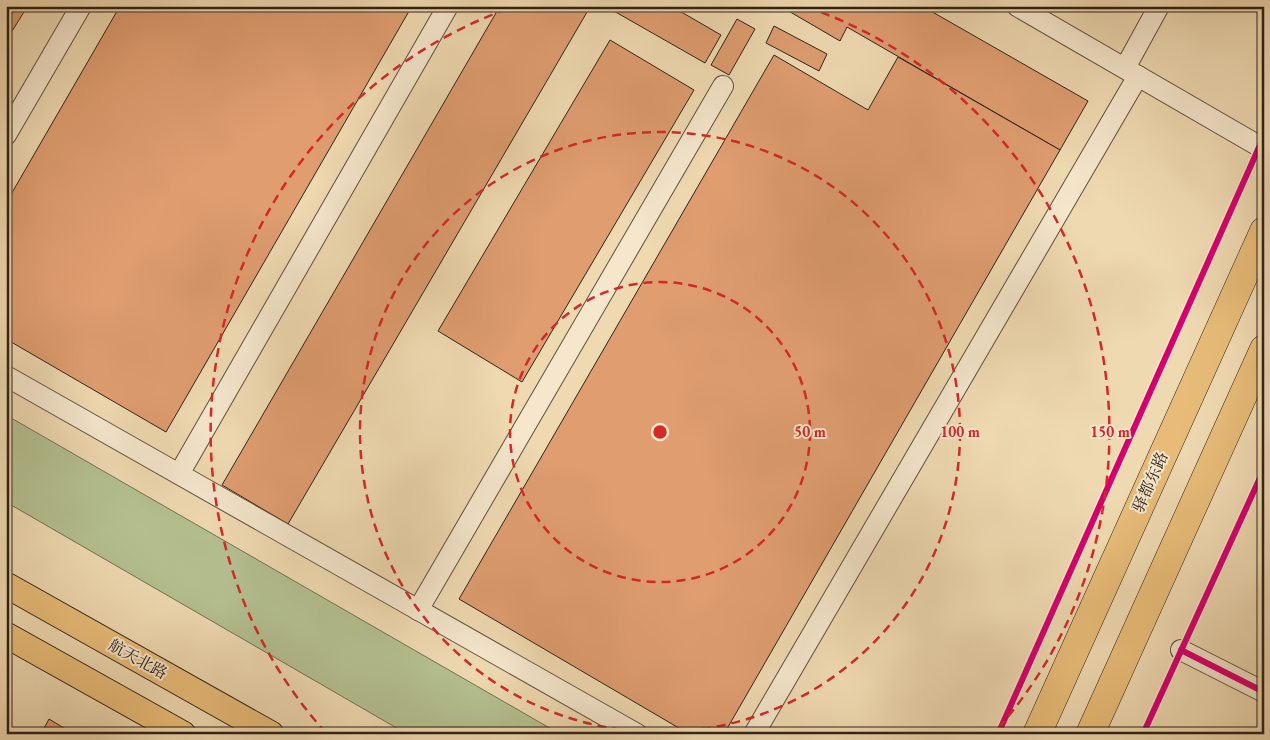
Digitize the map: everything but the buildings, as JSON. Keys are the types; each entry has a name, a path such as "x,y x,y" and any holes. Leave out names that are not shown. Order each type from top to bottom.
{"highway":[{"name":"驿都东路","path":"1037,734 1264,231"},
{"path":"1090,734 1264,349"}],"main road":[{"name":"航天北路","path":"6,585 271,734"},
{"path":"6,635 183,734"}],"street":[{"path":"6,135 81,6"},
{"path":"179,474 448,6"},
{"path":"1017,6 1264,149"},
{"path":"754,734 1131,72 1159,6"},
{"path":"418,610 723,86"},
{"path":"6,376 637,734"},
{"path":"1181,650 1264,692"}],"green space":[{"path":"6,415 560,734 407,734 6,502"}],"cycle path":[{"path":"998,734 1264,136"},
{"path":"1143,734 1264,469"},
{"path":"1181,650 1264,692"}]}
